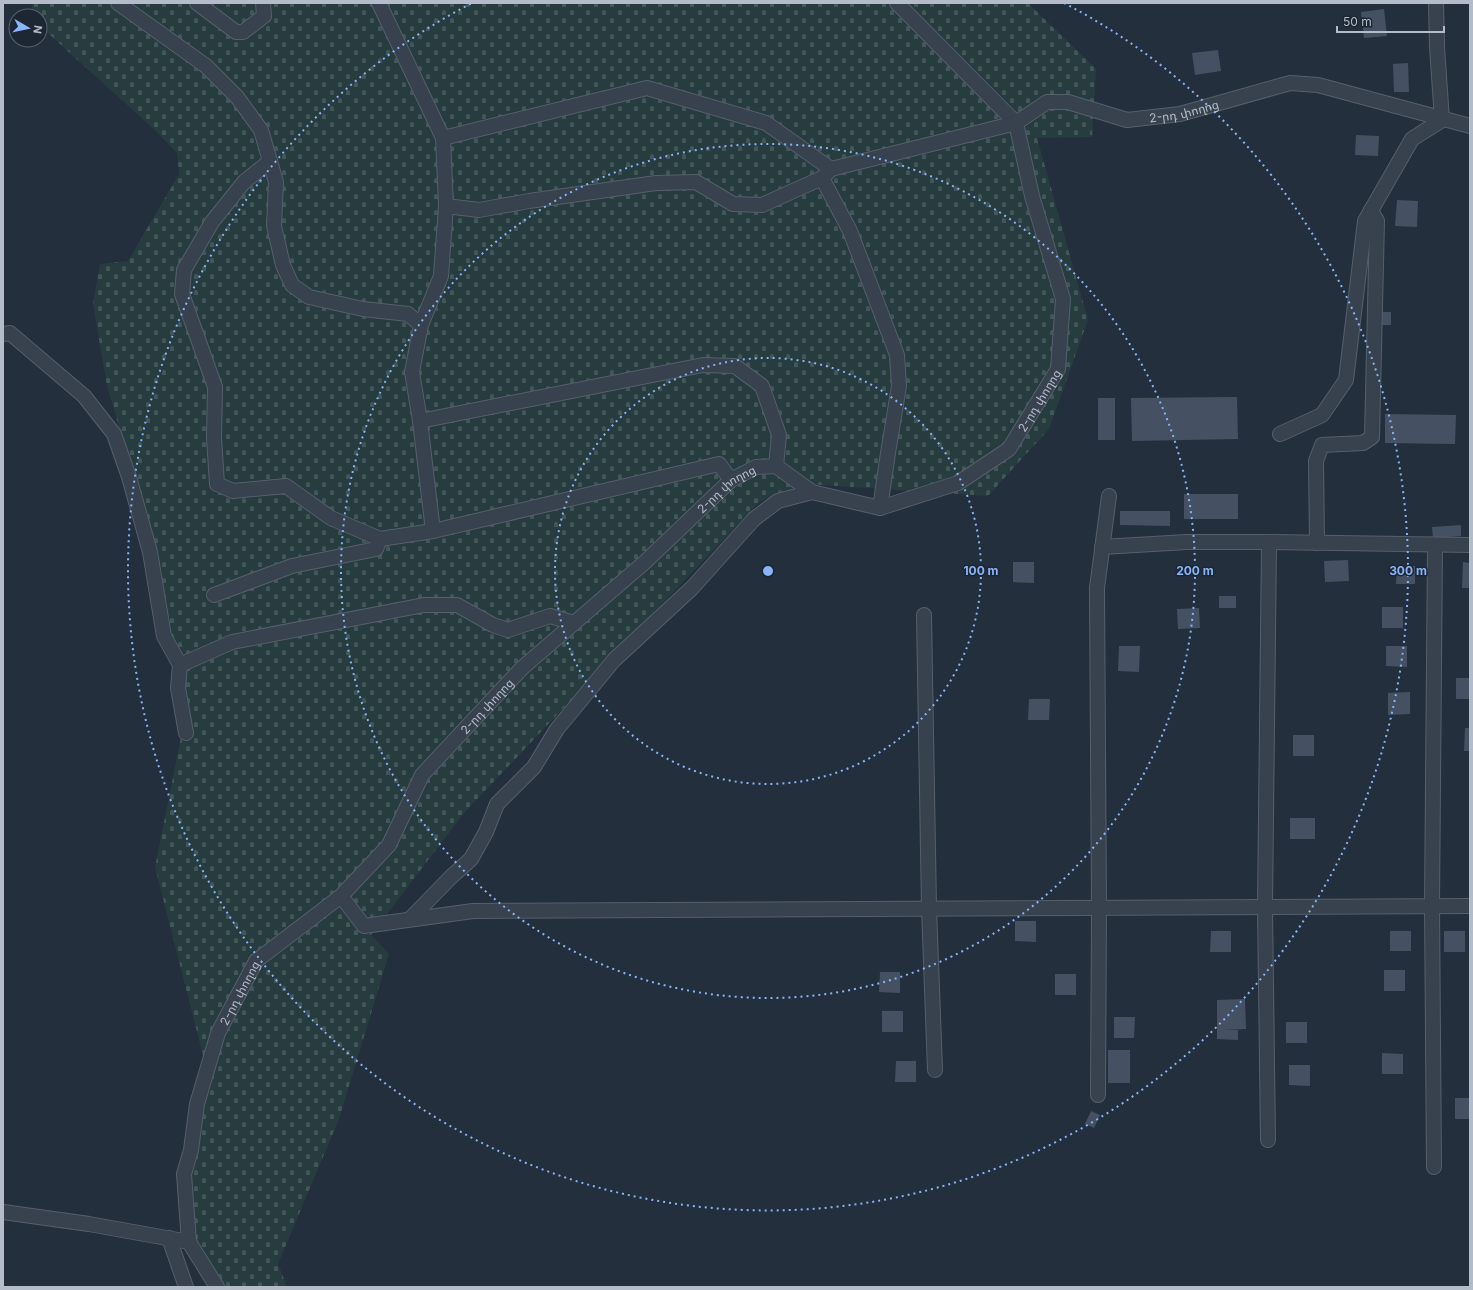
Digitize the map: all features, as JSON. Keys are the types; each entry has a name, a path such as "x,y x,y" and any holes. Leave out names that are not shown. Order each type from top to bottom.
{"street":[{"path":"118,3 206,66 237,97 261,130 276,182 274,226 283,265 292,284 309,298 363,309 408,314 421,325"},
{"path":"197,3 236,32 243,32 264,16 263,3"},
{"path":"379,3 443,138 446,206 441,276 421,325 412,372 420,421 433,531"},
{"path":"446,206 479,210 529,201 656,183 696,182 733,204 762,205 827,173 1016,123 897,3"},
{"path":"1280,434 1322,415 1346,380 1365,221 1412,139 1442,120 1437,47 1436,3"},
{"name":"2-րդ փողոց","path":"880,508 958,484 1009,449 1058,369 1063,299 1032,196 1016,123 1046,102 1068,102 1127,120 1180,114 1290,83 1318,85 1442,120 1470,126"},
{"path":"420,421 703,365 735,366 762,386 779,435 776,466 812,492 880,508 899,386 897,355 827,173 766,123 647,88 443,138"},
{"path":"270,161 244,182 212,222 184,270 182,294 215,387 214,438 217,484 233,491 286,486 331,518 380,539 433,531 719,464 731,480"},
{"path":"1317,543 1316,461 1322,445 1363,443 1372,437 1377,221 1371,210"},
{"path":"3,334 10,333 84,396 114,434 129,477 150,552 164,636 180,664 178,688 186,733"},
{"name":"2-րդ փողոց","path":"189,1242 184,1174 191,1150 197,1104 218,1033 256,961 341,896 389,845 422,775 522,668 645,562 731,480 756,467 776,466"},
{"path":"410,919 471,859 486,832 497,804 534,767 557,729 614,660 692,588 754,519 778,501 812,492"},
{"path":"1098,1095 1099,908 1097,588 1109,496"},
{"path":"214,595 292,566 376,549 380,539"},
{"path":"1102,547 1188,542 1470,545"},
{"path":"1268,1140 1265,907 1269,542"},
{"path":"1434,1167 1432,905 1435,545"},
{"path":"180,664 232,642 424,605 457,605 494,625 508,630 550,616 574,623"},
{"path":"924,615 929,908 935,1070"},
{"path":"341,896 364,926 473,911 1470,906"},
{"path":"3,1212 89,1224 189,1242 217,1287"},
{"path":"169,1238 186,1287"}],"green space":[{"path":"32,3 1028,3 1096,69 1092,137 1037,138 1088,320 1049,429 988,496 806,484 759,502 464,813 371,935 389,954 339,1119 278,1264 287,1287 222,1287 193,1241 188,1187 207,1071 155,867 187,707 171,653 150,531 107,386 93,304 100,264 128,261 179,174 177,153 156,131 48,33 48,8 32,8"}],"building":[{"path":"1384,9 1387,36 1364,38 1361,12"},
{"path":"1218,50 1221,71 1195,75 1192,53"},
{"path":"1408,63 1409,92 1394,92 1393,64"},
{"path":"1356,135 1379,136 1378,156 1355,155"},
{"path":"1397,200 1418,201 1417,227 1395,226"},
{"path":"1381,312 1391,312 1391,325 1381,325"},
{"path":"1237,397 1238,439 1132,441 1131,398"},
{"path":"1098,398 1115,398 1115,440 1098,440"},
{"path":"1385,414 1456,415 1455,444 1385,443"},
{"path":"1184,494 1238,494 1238,519 1184,519"},
{"path":"1120,511 1170,511 1170,526 1120,525"},
{"path":"1461,525 1461,536 1433,538 1432,527"},
{"path":"1348,560 1349,581 1325,582 1324,561"},
{"path":"1013,562 1034,562 1034,583 1013,582"},
{"path":"1463,562 1470,563 1470,588 1462,588"},
{"path":"1397,566 1415,566 1415,584 1396,584"},
{"path":"1219,596 1236,596 1236,608 1219,608"},
{"path":"1382,607 1403,607 1403,628 1382,628"},
{"path":"1199,608 1200,628 1178,629 1177,609"},
{"path":"1119,646 1140,646 1139,672 1118,671"},
{"path":"1386,646 1407,646 1407,667 1386,666"},
{"path":"1456,678 1470,678 1470,699 1456,699"},
{"path":"1410,692 1410,714 1388,715 1388,693"},
{"path":"1029,699 1050,699 1049,720 1028,720"},
{"path":"1465,728 1470,728 1470,751 1464,751"},
{"path":"1293,735 1314,735 1314,756 1293,756"},
{"path":"1290,818 1315,818 1315,839 1290,839"},
{"path":"1015,921 1036,921 1036,942 1015,941"},
{"path":"1211,931 1231,931 1231,952 1210,952"},
{"path":"1390,931 1411,931 1411,951 1390,951"},
{"path":"1444,931 1465,931 1465,952 1444,952"},
{"path":"1384,970 1405,970 1405,991 1384,991"},
{"path":"880,972 900,972 900,993 879,992"},
{"path":"1055,974 1076,974 1076,995 1055,995"},
{"path":"1245,999 1246,1029 1223,1030 1238,1030 1238,1040 1217,1039 1217,1000"},
{"path":"882,1011 903,1011 903,1032 882,1032"},
{"path":"1114,1017 1135,1017 1134,1038 1114,1038"},
{"path":"1286,1022 1307,1022 1307,1043 1286,1043"},
{"path":"1108,1050 1130,1050 1130,1083 1108,1083"},
{"path":"1382,1053 1403,1054 1403,1074 1382,1074"},
{"path":"896,1061 916,1061 916,1082 895,1082"},
{"path":"1289,1065 1310,1065 1310,1086 1289,1085"},
{"path":"1455,1098 1470,1098 1470,1119 1455,1119"},
{"path":"1091,1111 1100,1115 1094,1128 1085,1124"}]}
